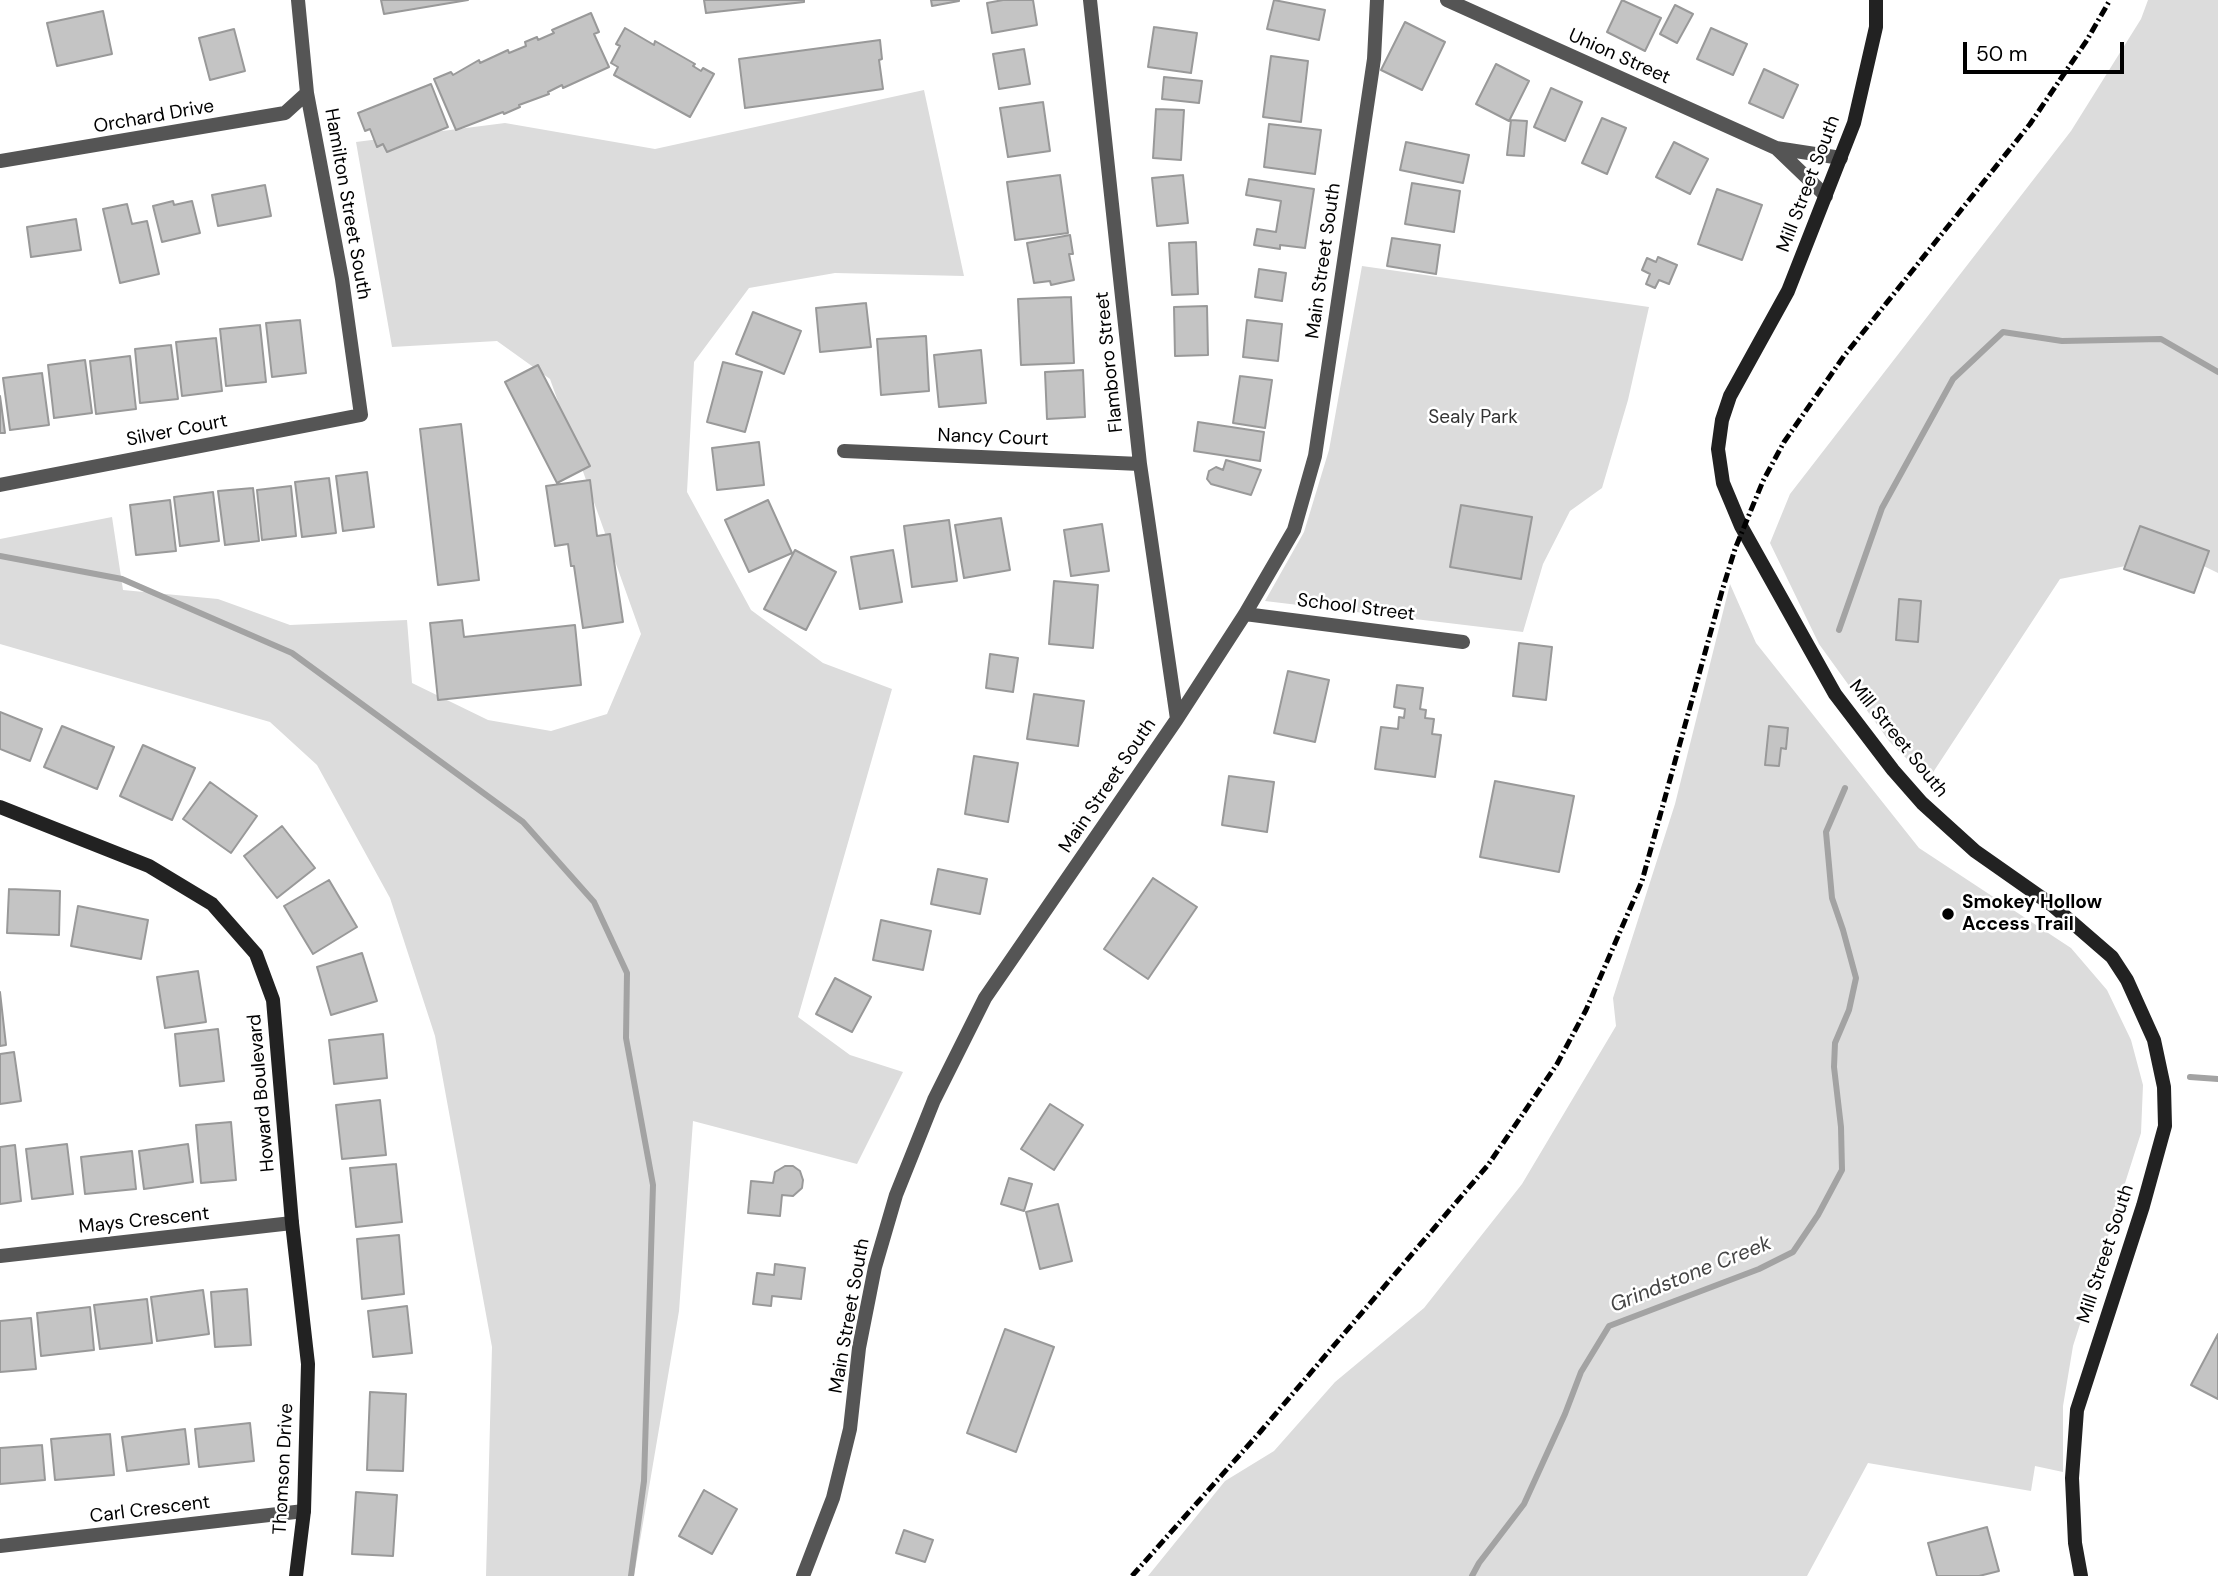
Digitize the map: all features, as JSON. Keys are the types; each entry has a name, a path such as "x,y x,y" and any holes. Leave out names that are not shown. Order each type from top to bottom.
{"main road":[{"name":"Mill Street South","path":"1876,0 1876,27 1854,123 1788,291 1730,396 1722,420 1718,449 1723,483 1741,526 1835,694 1893,771 1922,803 1960,839 2052,905 2112,957 2127,980 2154,1040 2164,1087 2165,1126 2143,1206 2077,1410 2072,1478 2075,1542 2081,1576"},
{"name":"Howard Boulevard","path":"0,807 149,866 212,904 256,954 273,1000 292,1223 308,1364"},
{"name":"Thomson Drive","path":"296,1576 304,1511 308,1364"}],"street":[{"name":"Hamilton Street South","path":"298,0 307,93 342,279 361,415"},
{"name":"Flamboro Street","path":"1090,0 1140,464 1177,719"},
{"name":"Main Street South","path":"803,1576 833,1498 850,1429 859,1348 875,1267 896,1195 934,1100 985,998 1177,719 1245,614 1294,530 1315,456 1374,59 1377,0"},
{"name":"Union Street","path":"1447,0 1776,148 1841,158"},
{"name":"Orchard Drive","path":"0,161 285,113 307,93"},
{"name":"Union Street","path":"1776,148 1826,196"},
{"name":"Silver Court","path":"0,485 361,415"},
{"name":"Nancy Court","path":"844,451 1140,464"},
{"name":"School Street","path":"1245,614 1463,642"},
{"name":"Mays Crescent","path":"0,1256 292,1223"},
{"name":"Carl Crescent","path":"0,1546 304,1511"}],"green space":[{"path":"2148,0 2218,0 2218,573 2181,555 2060,579 1928,780 1889,741 1819,644 1770,543 1790,494 2071,131 2141,19"},
{"path":"924,90 964,276 835,273 749,288 694,362 687,492 751,610 823,663 892,689 798,1017 850,1055 903,1072 857,1164 693,1121 679,1311 634,1576 486,1576 492,1347 435,1036 390,898 317,765 270,722 0,644 0,539 112,517 123,590 218,599 290,625 407,620 412,683 488,720 551,731 607,714 641,634 550,379 497,341 392,347 356,142 505,123 655,149"},
{"name":"Sealy Park","path":"1362,266 1649,307 1628,400 1602,488 1570,511 1543,564 1523,632 1265,601 1304,532 1329,450"},
{"path":"1730,584 1756,643 1919,848 2071,948 2107,990 2131,1040 2143,1085 2141,1133 2073,1346 2063,1406 2063,1472 2035,1466 2031,1491 1868,1463 1807,1576 1148,1576 1225,1481 1274,1451 1335,1382 1424,1308 1522,1184 1616,1026 1613,998 1675,804"}],"building":[{"path":"381,0 468,0 384,14"},
{"path":"704,0 804,0 804,2 706,13"},
{"path":"931,0 959,0 959,1 932,6"},
{"path":"1033,0 1037,25 992,33 987,3"},
{"path":"1274,0 1325,10 1319,40 1267,29"},
{"path":"1622,0 1661,18 1645,51 1607,32"},
{"path":"1675,5 1693,14 1677,43 1660,34"},
{"path":"103,11 112,54 57,66 47,23"},
{"path":"591,13 599,32 594,34 609,67 563,88 562,85 548,92 549,94 519,105 520,107 504,114 503,112 456,130 434,79 451,72 453,75 479,60 480,63 508,50 509,53 526,46 525,42 554,33 552,30"},
{"path":"1405,22 1445,42 1422,90 1381,70"},
{"path":"1154,27 1197,33 1191,73 1148,67"},
{"path":"625,28 654,45 655,41 695,64 693,66 701,71 703,68 714,74 690,117 614,75 618,67 611,63 620,46 616,44"},
{"path":"1711,28 1747,44 1733,75 1697,59"},
{"path":"234,29 245,71 210,80 199,38"},
{"path":"880,40 882,59 879,60 883,89 745,108 739,59"},
{"path":"1024,49 1030,84 999,89 993,54"},
{"path":"1271,56 1308,61 1301,122 1263,117"},
{"path":"1496,64 1529,81 1509,121 1476,104"},
{"path":"1764,69 1798,85 1783,118 1749,103"},
{"path":"1164,77 1202,81 1199,103 1162,99"},
{"path":"431,84 448,127 387,152 383,144 377,147 370,129 365,131 358,113"},
{"path":"1551,88 1582,102 1565,141 1534,127"},
{"path":"1043,102 1050,151 1008,157 1000,108"},
{"path":"1156,109 1184,110 1181,160 1153,158"},
{"path":"1602,118 1626,128 1607,174 1582,163"},
{"path":"1511,120 1527,121 1524,156 1507,155"},
{"path":"1269,124 1321,130 1315,174 1264,167"},
{"path":"1406,142 1469,155 1463,183 1400,170"},
{"path":"1674,142 1708,159 1690,194 1656,177"},
{"path":"1060,175 1068,233 1015,240 1007,182"},
{"path":"1183,175 1188,223 1157,226 1152,178"},
{"path":"1249,179 1314,189 1305,248 1280,245 1280,249 1254,245 1257,229 1276,232 1281,201 1246,195"},
{"path":"1412,183 1460,191 1454,232 1405,224"},
{"path":"265,185 271,216 218,226 212,195"},
{"path":"1717,189 1762,205 1742,260 1698,244"},
{"path":"173,201 174,205 192,201 200,233 162,242 153,206"},
{"path":"127,204 132,224 147,221 159,274 120,283 103,209"},
{"path":"76,219 81,250 31,257 27,227"},
{"path":"1070,235 1073,254 1069,254 1074,280 1051,285 1050,281 1034,283 1027,243"},
{"path":"1392,238 1440,245 1436,274 1387,266"},
{"path":"1196,242 1198,294 1172,295 1169,243"},
{"path":"1658,257 1677,265 1669,284 1659,280 1655,288 1646,284 1650,274 1642,270 1647,258 1656,262"},
{"path":"1259,269 1286,273 1282,301 1255,297"},
{"path":"1071,297 1074,363 1021,365 1018,299"},
{"path":"866,303 871,347 820,352 816,308"},
{"path":"1207,306 1208,355 1175,356 1174,307"},
{"path":"753,312 801,331 784,374 736,354"},
{"path":"300,320 306,373 272,377 266,323"},
{"path":"1247,320 1282,324 1278,361 1243,357"},
{"path":"260,325 266,382 226,386 220,329"},
{"path":"926,336 929,391 881,395 877,339"},
{"path":"216,338 222,391 182,396 176,342"},
{"path":"171,345 178,399 140,403 135,349"},
{"path":"981,350 986,403 939,407 934,355"},
{"path":"130,356 136,409 96,414 90,361"},
{"path":"85,360 92,413 54,418 48,365"},
{"path":"723,362 762,372 745,432 707,422"},
{"path":"538,365 590,466 557,483 505,382"},
{"path":"1083,370 1085,417 1047,419 1045,372"},
{"path":"42,373 49,425 10,430 3,378"},
{"path":"1240,376 1272,380 1265,428 1233,423"},
{"path":"0,396 5,433 0,433"},
{"path":"1198,422 1264,432 1260,461 1194,451"},
{"path":"461,424 479,580 438,585 420,429"},
{"path":"759,442 764,485 717,490 712,448"},
{"path":"1226,460 1261,470 1251,495 1211,484 1207,479 1209,471 1216,467 1223,470"},
{"path":"367,472 374,527 343,531 336,476"},
{"path":"329,478 336,533 302,537 295,482"},
{"path":"590,480 597,536 610,534 623,622 583,628 574,566 571,566 568,544 555,546 546,486"},
{"path":"291,486 296,536 262,540 257,490"},
{"path":"253,488 259,541 225,545 218,491"},
{"path":"213,492 219,541 180,546 174,497"},
{"path":"170,500 176,551 136,555 130,505"},
{"path":"768,500 792,553 749,572 725,520"},
{"path":"1461,505 1532,517 1521,579 1450,567"},
{"path":"1001,518 1010,570 964,578 955,525"},
{"path":"949,520 957,581 912,587 904,526"},
{"path":"1102,524 1109,571 1071,576 1064,530"},
{"path":"2140,526 2209,551 2194,593 2124,569"},
{"path":"795,550 836,572 806,630 764,609"},
{"path":"893,550 902,602 860,609 851,557"},
{"path":"1054,581 1098,585 1093,648 1049,644"},
{"path":"1899,599 1921,601 1918,642 1896,640"},
{"path":"462,620 464,637 575,625 581,685 438,700 430,623"},
{"path":"1519,643 1552,647 1546,700 1513,696"},
{"path":"990,654 1018,658 1013,692 986,688"},
{"path":"1288,671 1329,680 1315,742 1274,733"},
{"path":"1397,685 1423,688 1420,709 1426,710 1425,718 1434,719 1432,734 1441,735 1435,777 1375,769 1381,727 1398,729 1399,717 1404,718 1405,709 1394,707"},
{"path":"1034,694 1084,701 1078,746 1027,739"},
{"path":"0,712 42,729 30,761 0,749"},
{"path":"62,726 114,747 97,789 44,767"},
{"path":"1769,726 1788,728 1786,749 1781,748 1779,766 1765,765"},
{"path":"143,745 195,768 172,820 120,796"},
{"path":"974,756 1018,763 1008,822 965,814"},
{"path":"1229,776 1274,782 1267,832 1222,825"},
{"path":"1495,781 1574,796 1559,872 1480,857"},
{"path":"210,782 257,816 231,853 183,819"},
{"path":"282,826 315,868 277,898 244,856"},
{"path":"938,869 987,879 980,914 931,904"},
{"path":"1153,878 1197,907 1148,979 1104,949"},
{"path":"329,880 357,927 313,954 284,906"},
{"path":"9,889 60,891 59,935 7,933"},
{"path":"78,906 148,920 141,959 71,946"},
{"path":"881,920 931,931 923,970 873,960"},
{"path":"362,953 377,1001 331,1015 317,967"},
{"path":"198,971 206,1022 165,1028 157,977"},
{"path":"835,978 871,997 852,1032 816,1014"},
{"path":"0,992 6,1045 0,1046"},
{"path":"218,1029 224,1081 180,1086 175,1034"},
{"path":"383,1034 387,1078 334,1084 329,1040"},
{"path":"14,1052 21,1101 0,1104 0,1054"},
{"path":"380,1100 386,1155 342,1159 336,1105"},
{"path":"1050,1104 1083,1125 1054,1170 1021,1149"},
{"path":"231,1122 236,1180 201,1183 196,1125"},
{"path":"67,1144 73,1194 32,1199 26,1149"},
{"path":"188,1144 193,1182 144,1189 139,1151"},
{"path":"15,1145 21,1201 0,1204 0,1147"},
{"path":"132,1151 136,1189 85,1194 81,1157"},
{"path":"396,1164 402,1222 356,1227 350,1168"},
{"path":"785,1166 793,1166 800,1171 803,1180 802,1188 793,1196 782,1195 780,1216 748,1213 751,1181 773,1183 775,1172"},
{"path":"1009,1178 1032,1184 1024,1211 1001,1204"},
{"path":"1058,1204 1072,1261 1040,1269 1026,1212"},
{"path":"399,1235 404,1294 362,1299 357,1239"},
{"path":"775,1264 805,1268 801,1299 772,1296 771,1306 753,1304 757,1273 774,1275"},
{"path":"247,1289 251,1345 215,1347 211,1292"},
{"path":"203,1290 209,1334 157,1341 151,1297"},
{"path":"147,1299 152,1343 100,1349 94,1305"},
{"path":"407,1306 412,1353 373,1357 368,1311"},
{"path":"90,1307 94,1350 41,1356 37,1313"},
{"path":"31,1318 36,1369 0,1372 0,1321"},
{"path":"1005,1329 1054,1347 1016,1452 967,1433"},
{"path":"2218,1334 2218,1399 2191,1385"},
{"path":"370,1392 406,1394 403,1471 367,1470"},
{"path":"250,1423 254,1461 199,1467 195,1429"},
{"path":"185,1429 189,1464 127,1471 122,1437"},
{"path":"110,1434 114,1475 55,1480 51,1439"},
{"path":"42,1445 45,1480 0,1484 0,1448"},
{"path":"704,1490 737,1509 712,1554 679,1536"},
{"path":"356,1492 397,1495 393,1556 352,1554"},
{"path":"1987,1527 1999,1571 1979,1576 1937,1576 1928,1543"},
{"path":"904,1530 933,1540 925,1562 896,1553"}],"waterway":[{"name":"Grindstone Creek","path":"1839,630 1882,508 1953,379 2003,332 2062,341 2161,339 2218,372"},
{"path":"0,556 122,579 292,653 523,822 594,902 627,973 626,1038 653,1185 644,1481 631,1576"},
{"name":"Grindstone Creek","path":"1472,1576 1524,1504 1581,1372 1609,1326 1759,1269 1793,1252 1818,1215 1842,1170 1841,1127 1834,1067 1835,1043 1849,1010 1856,978 1832,898 1826,832 1845,788"},
{"path":"2190,1077 2218,1079"}],"railway":[{"path":"1132,1576 1261,1431 1488,1165 1557,1064 1586,1010 1642,881 1722,591 1735,549 1763,481 1784,442 1844,356 2030,124 2087,40 2110,0"}],"place":[{"name":"Smokey Hollow Access Trail","path":"1948,914"}]}
